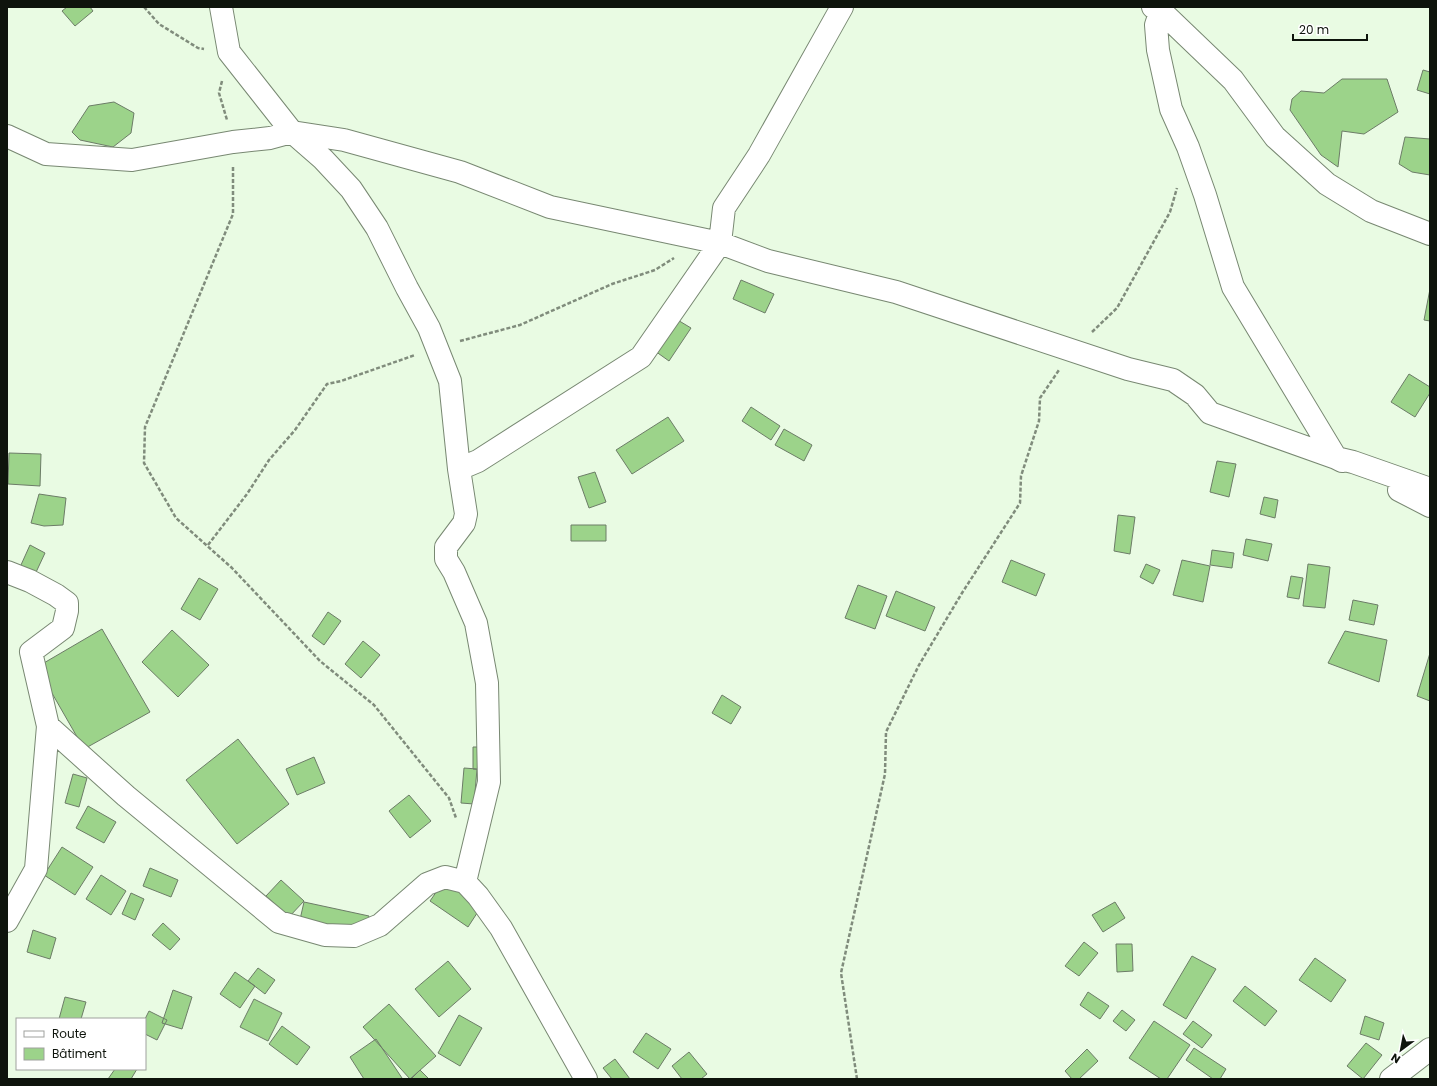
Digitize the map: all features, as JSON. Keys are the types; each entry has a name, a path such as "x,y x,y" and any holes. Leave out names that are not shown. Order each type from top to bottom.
{"street":[{"path":"221,7 229,52 292,132 323,159 351,189 378,228 407,288 429,328 450,381 459,468 466,514 464,523 446,547 446,559 454,572 476,623 487,684 489,782 466,882"},
{"path":"459,468 478,461 641,357 720,242 724,208 759,156 842,7"},
{"path":"1159,8 1233,80 1275,137 1327,184 1371,211 1430,234"},
{"path":"1159,8 1156,25 1158,50 1171,109 1188,147 1200,181 1233,287 1336,458 1430,506"},
{"path":"7,136 46,154 132,160 233,142 270,138 292,132 344,140 460,172 550,207 720,242 768,261 896,292 1128,369 1173,380 1195,394 1210,413 1336,458 1353,462 1430,489"},
{"path":"7,572 30,581 56,595 67,603 67,611 63,628 31,652 48,726 36,869 7,921"},
{"path":"48,726 126,796 279,922 325,934 354,936 380,925 427,884 444,877 466,882 501,928 586,1079"},
{"path":"1391,1079 1430,1049"}],"path":[{"path":"144,7 159,24 198,48 229,52 219,92 233,142 233,214 145,427 144,463 176,518 232,568 320,661 374,706 449,798 456,820"},
{"path":"857,1079 841,973 885,774 886,732 919,665 962,593 1020,503 1021,476 1039,421 1040,398 1072,351 1117,308 1170,212 1178,183"}],"building":[{"path":"67,7 90,7 93,11 75,26 62,11"},
{"path":"1423,70 1430,72 1430,94 1417,90"},
{"path":"1342,79 1387,79 1398,112 1364,134 1342,131 1338,167 1321,155 1290,110 1292,99 1301,91 1324,93"},
{"path":"114,102 134,113 131,133 113,147 80,140 72,132 89,106"},
{"path":"1405,137 1430,139 1430,175 1412,172 1399,164"},
{"path":"741,280 774,294 765,313 733,299"},
{"path":"1430,289 1430,321 1424,320"},
{"path":"676,319 691,328 669,361 655,351"},
{"path":"1409,374 1430,387 1430,393 1415,417 1391,402"},
{"path":"751,407 780,426 771,440 742,421"},
{"path":"668,417 684,441 632,474 616,450"},
{"path":"784,429 812,445 804,461 775,445"},
{"path":"9,453 41,454 40,486 8,484"},
{"path":"1217,461 1236,464 1229,497 1210,492"},
{"path":"595,472 606,502 589,508 578,477"},
{"path":"39,494 66,498 63,525 44,526 31,523"},
{"path":"1264,497 1278,500 1275,518 1260,514"},
{"path":"1118,515 1135,517 1130,554 1114,551"},
{"path":"571,525 606,525 606,541 571,541"},
{"path":"1246,539 1272,544 1268,561 1243,555"},
{"path":"30,545 45,553 31,583 16,576"},
{"path":"1212,550 1234,553 1232,568 1210,565"},
{"path":"1011,560 1045,574 1036,596 1002,582"},
{"path":"1182,560 1210,566 1203,602 1173,595"},
{"path":"1146,564 1160,570 1153,584 1140,577"},
{"path":"1308,564 1330,567 1325,608 1303,606"},
{"path":"1291,576 1303,578 1299,599 1287,597"},
{"path":"199,578 218,589 200,620 181,609"},
{"path":"858,585 887,596 875,629 845,618"},
{"path":"896,591 935,607 925,631 886,616"},
{"path":"1353,600 1378,605 1374,625 1349,620"},
{"path":"328,612 341,621 324,645 312,636"},
{"path":"102,629 150,712 84,749 37,667"},
{"path":"172,630 209,665 178,697 142,662"},
{"path":"1345,631 1387,640 1379,682 1328,663"},
{"path":"363,641 380,655 361,678 345,664"},
{"path":"1430,653 1430,701 1417,696"},
{"path":"722,695 741,707 731,724 712,713"},
{"path":"238,739 289,804 237,844 186,780"},
{"path":"473,747 485,747 486,770 473,769"},
{"path":"314,757 325,783 297,795 286,769"},
{"path":"464,768 477,769 474,804 461,803"},
{"path":"73,774 87,778 79,807 65,803"},
{"path":"409,795 431,821 410,838 389,811"},
{"path":"88,806 116,822 104,843 76,828"},
{"path":"62,847 93,867 75,895 44,875"},
{"path":"150,868 178,880 171,897 143,886"},
{"path":"101,875 126,891 111,915 86,899"},
{"path":"446,878 483,904 468,927 430,901"},
{"path":"281,880 304,901 289,917 266,896"},
{"path":"131,893 144,899 135,920 122,914"},
{"path":"304,902 369,916 365,938 299,924"},
{"path":"1115,902 1125,918 1103,932 1092,915"},
{"path":"163,923 180,939 170,950 152,935"},
{"path":"33,930 56,938 50,959 27,952"},
{"path":"1084,942 1098,953 1079,976 1065,966"},
{"path":"1116,944 1132,944 1133,971 1117,972"},
{"path":"1192,956 1216,969 1186,1019 1163,1005"},
{"path":"1315,958 1346,980 1331,1002 1299,980"},
{"path":"448,961 471,989 439,1017 415,989"},
{"path":"258,968 275,980 265,994 248,981"},
{"path":"235,972 255,986 240,1008 220,994"},
{"path":"1245,986 1277,1011 1265,1026 1233,1001"},
{"path":"173,990 192,997 182,1029 162,1023"},
{"path":"1088,992 1109,1006 1100,1019 1080,1005"},
{"path":"65,997 86,1002 81,1018 59,1018"},
{"path":"254,999 282,1013 268,1041 240,1027"},
{"path":"389,1004 436,1056 410,1079 363,1027"},
{"path":"1122,1010 1135,1020 1126,1031 1113,1021"},
{"path":"149,1011 167,1020 157,1040 146,1034 146,1018"},
{"path":"459,1015 482,1028 460,1066 438,1053"},
{"path":"1365,1016 1384,1023 1379,1040 1360,1034"},
{"path":"1154,1021 1190,1045 1167,1079 1161,1079 1129,1058"},
{"path":"1193,1021 1212,1035 1202,1048 1183,1034"},
{"path":"282,1026 310,1047 297,1065 269,1044"},
{"path":"646,1033 671,1049 658,1069 633,1052"},
{"path":"376,1039 402,1078 401,1079 364,1079 350,1057"},
{"path":"1366,1043 1382,1055 1363,1079 1347,1066"},
{"path":"1194,1048 1226,1069 1220,1079 1213,1079 1186,1060"},
{"path":"1087,1049 1098,1061 1079,1079 1072,1079 1065,1071"},
{"path":"689,1052 707,1074 701,1079 682,1079 672,1066"},
{"path":"615,1059 630,1079 612,1079 603,1068"},
{"path":"114,1070 136,1070 131,1079 108,1079"},
{"path":"420,1070 429,1079 411,1079"}]}
